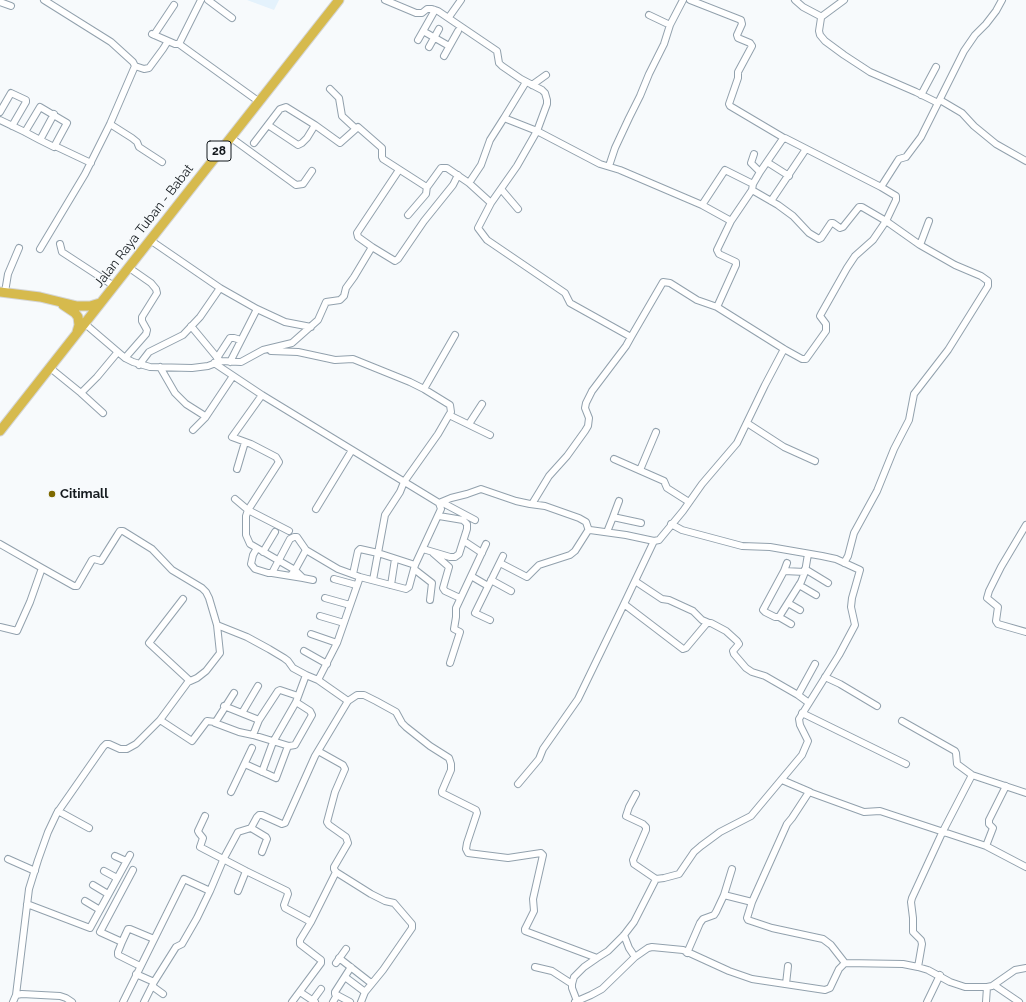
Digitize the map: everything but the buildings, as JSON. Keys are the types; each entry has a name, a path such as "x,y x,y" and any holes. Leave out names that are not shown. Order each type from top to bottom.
{"highway":[{"name":"Jalan Raya Tuban - Babat","path":"87,320 335,2"},
{"path":"2,292 40,297 57,302 82,306 90,306 100,303"},
{"path":"57,302 66,306 77,316 79,325 78,332"},
{"name":"28","path":"0,431 87,320"}],"street":[{"path":"44,0 111,42 133,62 135,66 144,69 149,68 168,41"},
{"path":"179,44 202,0"},
{"path":"208,0 232,18"},
{"path":"385,0 412,12 422,13 430,18"},
{"path":"449,17 461,0"},
{"path":"609,166 612,155 628,118 640,96 664,44 670,25 683,0"},
{"path":"532,504 549,476 567,456 588,426 589,418 584,408 592,391 626,346 663,282 670,283 697,300 717,307 802,360 807,358 826,331 826,324 820,316 847,268 855,256 873,240 886,221 897,198 880,186 787,138 784,138 730,106 729,104 738,78 738,72 752,46 750,42 738,38 737,35 742,24 741,20 690,0"},
{"path":"794,0 821,17"},
{"path":"844,0 821,17 819,34 825,41 870,72 921,95 939,101 962,113 974,126 996,144 1026,161"},
{"path":"880,186 899,159 906,157 915,146 924,132 964,51 975,35 993,15 1002,0"},
{"path":"0,2 11,6"},
{"path":"174,6 153,34 179,44 258,101"},
{"path":"422,13 427,9 435,10 449,17 497,51 499,63 502,66 545,93 547,100 537,131 517,166 491,203 478,228 487,240 565,293 570,303 631,336"},
{"path":"418,40 435,10"},
{"path":"649,15 670,25"},
{"path":"429,47 439,29"},
{"path":"423,30 449,46"},
{"path":"444,56 458,31"},
{"path":"40,250 79,186 110,124 135,66"},
{"path":"921,95 936,67"},
{"path":"469,183 481,165 490,140 504,118 529,83 546,74"},
{"path":"330,89 338,98 342,116 355,128"},
{"path":"0,112 11,93 26,100 12,126"},
{"path":"25,132 40,107 42,107 67,123 55,146"},
{"path":"254,142 280,109 284,107 315,125 340,143 358,126 382,148 382,157 399,170 427,186"},
{"path":"40,140 54,114"},
{"path":"504,118 537,131 600,164 609,166 702,205 731,221"},
{"path":"0,120 90,163"},
{"path":"110,124 132,138 137,142 139,147 162,162"},
{"path":"268,125 298,146 307,138 315,125"},
{"path":"230,137 296,185 303,184 312,171"},
{"path":"717,307 736,262 719,254 717,250 731,221 760,172 784,138"},
{"path":"771,201 806,149"},
{"path":"754,154 751,163 760,172"},
{"path":"767,162 788,176"},
{"path":"408,215 426,194 427,186 442,168 447,168 458,175 491,203"},
{"path":"399,170 357,233 358,237 395,261 424,221 454,186 458,175"},
{"path":"702,205 725,170 793,216 809,233 819,239 830,224 833,223 840,228 842,227 860,207 886,221 920,245 955,265 988,280 989,283 948,350 914,394 909,420 894,450 877,491 854,533 848,556 844,563"},
{"path":"501,189 518,209"},
{"path":"920,245 929,221"},
{"path":"150,240 220,288 257,309 285,322 311,327"},
{"path":"60,244 64,253 114,286"},
{"path":"87,320 117,352 125,358 139,364 160,367 192,368 202,367 217,361 240,362 263,350 292,343 311,327 318,320 326,302 340,300 344,296 347,286 372,247"},
{"path":"2,292 19,248"},
{"path":"125,358 146,334 142,317 156,297 157,290 151,283 127,268"},
{"path":"139,364 149,352 183,335 209,305 220,288"},
{"path":"230,362 257,309"},
{"path":"191,326 217,361 233,376 404,482 475,520"},
{"path":"424,389 455,335"},
{"path":"217,361 230,338 241,340"},
{"path":"589,530 654,541 659,540 699,487 738,443 765,385 784,349"},
{"path":"263,350 298,352 334,360 354,359 424,389 448,403 451,408 449,415 438,434 404,482 400,492 385,515 373,580"},
{"path":"81,393 97,377 117,352"},
{"path":"49,367 103,413"},
{"path":"160,367 175,393 186,404 205,416"},
{"path":"193,430 205,416 233,376"},
{"path":"262,395 232,437 272,455 279,462 248,510 246,516 246,535 250,544 278,560 293,573 303,578 313,580"},
{"path":"469,424 482,404"},
{"path":"449,415 490,435"},
{"path":"747,423 784,447 815,461"},
{"path":"640,470 656,432"},
{"path":"237,469 245,442"},
{"path":"316,509 352,450"},
{"path":"614,459 664,481 667,488 689,502"},
{"path":"441,503 451,498 481,489 516,501 546,506 585,520 589,530"},
{"path":"235,499 248,510 289,531"},
{"path":"607,532 618,501"},
{"path":"272,573 278,560 293,537 297,537 306,550 338,569 360,577 408,589 414,567 442,509 441,503"},
{"path":"423,549 450,557 455,557 459,554 467,528 466,522 463,520 439,516"},
{"path":"613,517 641,524"},
{"path":"636,794 626,816 643,824 646,827 646,830 633,860 634,864 656,878 664,878 679,874 694,852 720,832 751,816 802,755 808,741 800,725 799,719 855,625 851,607 860,570 836,559 765,547 742,546 682,530 672,524"},
{"path":"1026,524 1001,567 987,598 998,607 997,623 1026,632"},
{"path":"490,620 475,613 501,560 528,576 539,565 570,555 575,551 589,530"},
{"path":"0,544 74,586 77,586 92,560 94,559 101,561 120,531 123,531 152,549 172,570 206,592 217,625 220,654 206,671 186,684 160,720 136,744 127,749 120,749 106,744 58,811 48,832 29,889 16,995 12,1002"},
{"path":"264,552 275,532"},
{"path":"464,541 482,552"},
{"path":"518,784 535,764 543,749 578,699 654,541"},
{"path":"450,664 460,632 454,629 456,608 486,544"},
{"path":"257,548 250,561 255,569 272,573 293,573"},
{"path":"353,574 358,551 363,549 378,553 414,567 432,583 430,600"},
{"path":"293,573 306,550"},
{"path":"432,552 449,569 443,588 445,591 460,598"},
{"path":"780,617 799,585 805,571 808,554"},
{"path":"391,585 395,559"},
{"path":"787,563 763,610 770,615 780,617 791,624"},
{"path":"0,627 17,631 42,568"},
{"path":"784,571 805,571 828,583"},
{"path":"471,576 511,591"},
{"path":"318,680 337,643 360,577"},
{"path":"334,579 356,585"},
{"path":"634,581 662,600 669,600 693,611 702,620 726,632 737,640 739,644 733,651 746,668 752,672 765,676 809,703"},
{"path":"799,585 816,594"},
{"path":"325,598 350,605"},
{"path":"183,599 149,643 190,681"},
{"path":"788,603 800,610"},
{"path":"624,604 683,649 686,648 705,625 709,623"},
{"path":"320,616 344,623"},
{"path":"217,625 248,637 269,649 288,661 293,668 318,680 348,701"},
{"path":"311,634 337,643"},
{"path":"304,652 327,664"},
{"path":"798,695 815,664"},
{"path":"262,772 274,742 297,699 306,675"},
{"path":"825,677 877,706"},
{"path":"242,713 258,686"},
{"path":"160,720 192,740 207,721 210,720 239,732 292,746 295,745 312,715 310,710 297,699 279,690 252,735"},
{"path":"215,722 234,692"},
{"path":"144,1002 153,984 176,947 182,944 198,918 224,858 238,832 251,828 259,815 282,824 285,823 318,751 348,701 357,695 364,695 376,700 396,712 402,723 412,732 449,758 451,770 442,793 476,810 477,813 467,844 466,849 468,853 508,858 542,854 543,859 533,899 534,911 525,931 597,958"},
{"path":"224,706 260,720"},
{"path":"802,713 906,764"},
{"path":"902,721 954,751 956,753 957,764 972,775 1026,793"},
{"path":"245,764 276,778 288,746"},
{"path":"231,792 252,748"},
{"path":"318,751 343,765 345,769 335,792 327,822 346,837 348,843 334,869 336,872 379,899 394,903 412,924 412,928 383,970 364,992 361,1002"},
{"path":"918,967 922,944 921,940 913,932 911,902 942,833 972,775"},
{"path":"782,780 864,812 880,811 942,833 986,846 1026,867"},
{"path":"986,846 993,828 989,824 989,820 1006,786"},
{"path":"810,792 787,824 752,902 747,918 748,920 772,928 822,939 831,945 844,963"},
{"path":"58,811 89,828"},
{"path":"205,816 198,831 203,837 200,847 224,858 246,872 287,891 288,894 284,905 285,908 311,922"},
{"path":"251,828 267,839 262,852"},
{"path":"90,928 116,878 130,855"},
{"path":"115,856 126,861"},
{"path":"8,859 34,871"},
{"path":"687,953 700,923 703,919 714,915 716,912 724,895 732,869"},
{"path":"100,932 133,870"},
{"path":"104,872 116,878"},
{"path":"238,891 246,872"},
{"path":"292,1002 322,963 321,960 300,944 300,940 311,922 336,872"},
{"path":"656,878 634,922 624,935 608,951 576,974 572,984 576,1002 602,989 635,957 652,947 679,949 752,979 828,990 839,969 844,963"},
{"path":"123,1002 184,879 210,891"},
{"path":"93,885 108,894"},
{"path":"724,895 752,902"},
{"path":"85,901 100,910"},
{"path":"27,904 122,942"},
{"path":"140,966 118,955 128,929 130,928 154,939"},
{"path":"624,935 629,948 635,957"},
{"path":"346,949 338,960 351,967 372,983"},
{"path":"844,963 903,964 918,967 940,975 950,982 965,986 987,987 994,985 1015,970 1026,968"},
{"path":"786,984 788,966"},
{"path":"350,1002 339,998 335,994 335,990 351,967"},
{"path":"536,967 552,971 572,984"},
{"path":"136,974 153,984 164,994"},
{"path":"927,1002 940,975"},
{"path":"345,977 364,992"},
{"path":"994,985 1019,1002"},
{"path":"986,1002 987,987"},
{"path":"300,992 314,1001 321,989"},
{"path":"16,995 60,996 72,1002"},
{"path":"333,1002 339,998"}],"shaded area":[{"path":"247,0 279,0 274,10"}],"place":[{"name":"Citimall","path":"52,494"}]}
